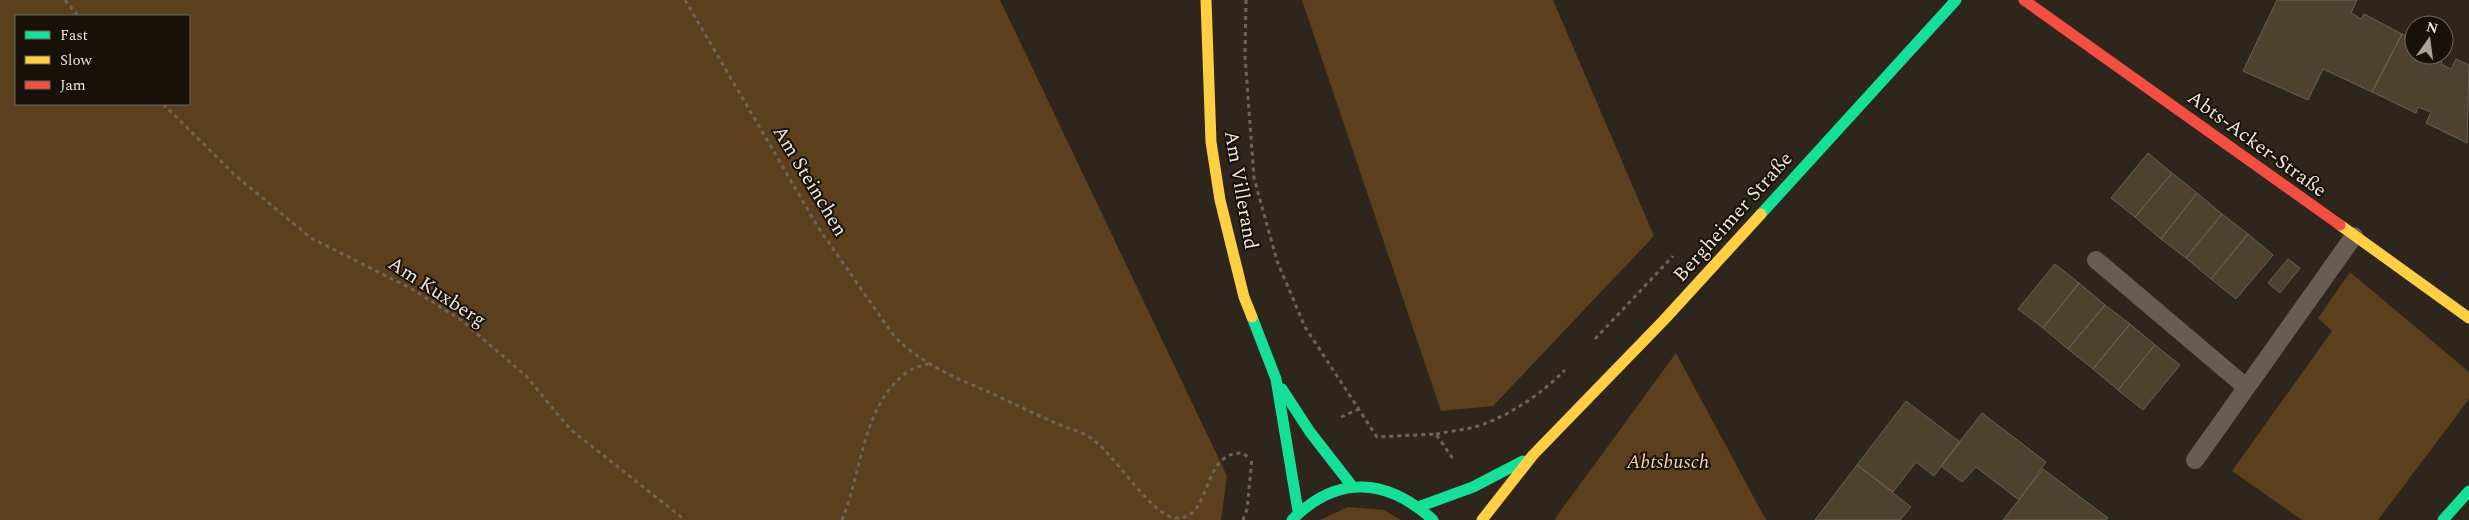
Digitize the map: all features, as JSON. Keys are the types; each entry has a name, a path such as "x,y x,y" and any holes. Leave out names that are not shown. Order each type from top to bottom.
{"street":[{"name":"Am Villerand","path":"1206,0 1211,142 1220,200 1244,297 1276,379 1310,432 1352,486"},
{"name":"Bergheimer Straße","path":"1482,520 1534,455 1690,292 1956,0"},
{"name":"Abts-Acker-Straße","path":"2024,0 2469,318"},
{"name":"Am Villerand","path":"1276,379 1295,516"},
{"name":"Bergheimer Straße","path":"1421,506 1473,487 1534,455"},
{"path":"1295,516 1321,495 1352,486 1386,489 1404,495 1421,506 1434,520"},
{"path":"2443,520 2469,491"}],"lane":[{"path":"2195,460 2354,236"},
{"path":"2096,260 2246,387"}],"path":[{"path":"64,0 77,15"},
{"name":"Am Steinchen","path":"685,0 818,227 894,336 908,351 928,364 1062,426 1088,435 1100,444 1152,504 1174,519 1182,518 1194,510 1220,461 1228,455 1243,453 1250,459"},
{"path":"1246,0 1244,56 1254,178 1277,261 1305,327 1377,437 1436,434 1477,426 1500,417 1545,390 1569,366"},
{"name":"Am Kuxberg","path":"164,105 236,176 312,238 410,288 460,320 526,376 570,429 685,520"},
{"path":"1589,345 1643,288"},
{"path":"842,520 852,497 872,419 891,386 908,371 928,364"},
{"path":"1436,434 1473,487"}],"green space":[{"path":"0,0 1000,0 1227,476 1221,520 0,520"},
{"path":"1302,0 1553,0 1654,236 1493,406 1441,411"},
{"path":"2350,272 2469,372 2469,399 2378,520 2302,520 2232,471 2332,331 2318,318"},
{"name":"Abtsbusch","path":"1676,353 1766,520 1554,520"},
{"path":"1348,507 1384,510 1401,520 1320,520"}],"building":[{"path":"2277,0 2357,0 2351,13 2361,19 2364,14 2402,34 2372,92 2323,69 2308,100 2243,71"},
{"path":"2402,34 2404,35 2404,65 2443,65 2451,69 2456,59 2469,65 2467,143 2426,123 2431,112 2418,107 2416,113 2372,92"},
{"path":"2148,153 2172,173 2135,217 2111,198"},
{"path":"2172,173 2197,193 2161,239 2135,217"},
{"path":"2197,193 2222,214 2186,258 2161,239"},
{"path":"2222,214 2248,234 2211,279 2186,258"},
{"path":"2248,234 2273,255 2236,299 2211,279"},
{"path":"2288,259 2300,268 2280,293 2268,283"},
{"path":"2055,264 2079,283 2043,328 2018,309"},
{"path":"2079,283 2105,305 2068,349 2043,328"},
{"path":"2105,305 2130,324 2093,369 2068,349"},
{"path":"2130,324 2155,345 2118,390 2093,369"},
{"path":"2155,345 2180,365 2143,410 2118,390"},
{"path":"1906,401 1960,442 1934,476 1916,462 1893,492 1857,465"},
{"path":"1982,413 2046,462 2019,500 1976,467 1962,482 1941,466"},
{"path":"1857,465 1911,507 1900,520 1815,520"},
{"path":"2043,469 2108,518 2106,520 2003,520"}],"traffic: fast":[{"path":"1761,214 1956,0"},
{"path":"1252,317 1276,379 1298,511"},
{"path":"1282,389 1310,432 1352,486"},
{"path":"1421,506 1473,487 1523,461"},
{"path":"1292,520 1309,505 1327,495 1344,489 1362,487 1380,489 1398,496 1416,506 1433,520"},
{"path":"2443,520 2469,491"}],"traffic: slow":[{"path":"1206,0 1211,142 1220,200 1244,297 1252,317"},
{"path":"1482,520 1533,455 1664,320 1761,214"},
{"path":"2340,225 2469,318"}],"traffic: jam":[{"path":"2024,0 2340,225"}]}
